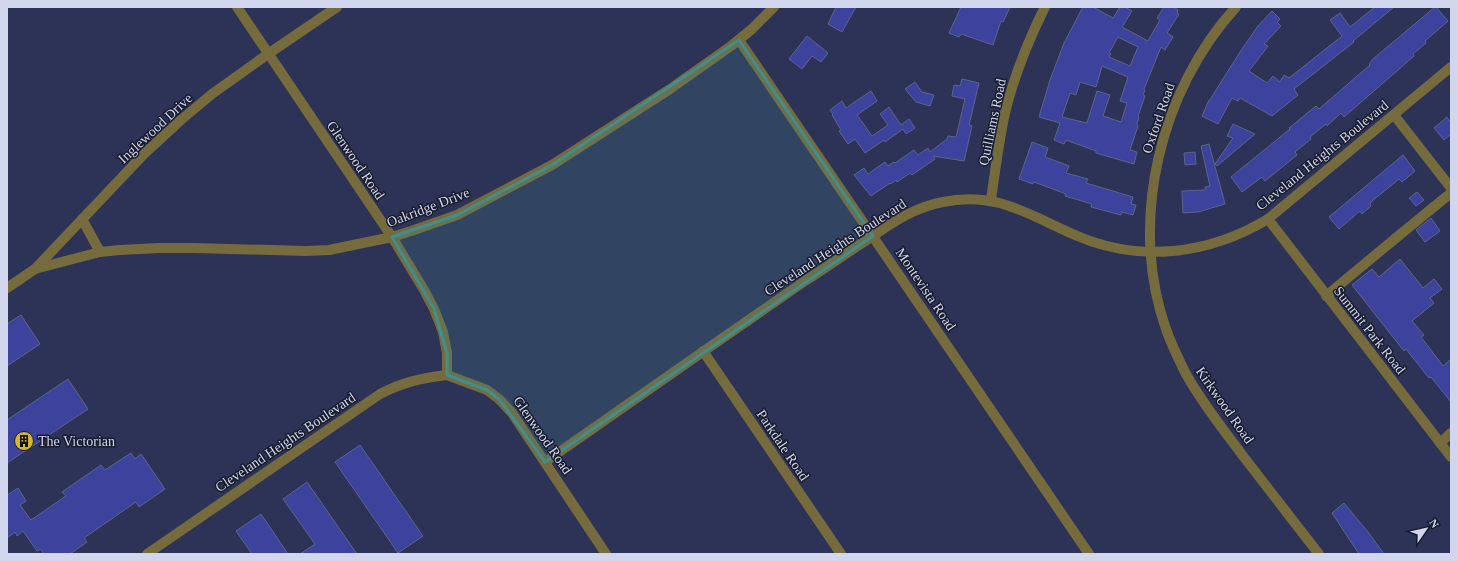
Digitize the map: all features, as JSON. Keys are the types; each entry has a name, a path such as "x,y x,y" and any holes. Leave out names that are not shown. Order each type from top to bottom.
{"street":[{"name":"Glenwood Road","path":"237,7 392,237 424,290 434,309 443,332 447,375 487,390 500,399 512,413 606,554"},
{"name":"Inglewood Drive","path":"7,288 35,269 154,144 182,119 212,94 337,7"},
{"name":"Oakridge Drive","path":"35,269 100,252 159,248 306,251 329,250 392,237 457,214 552,165 670,89 752,30 774,7"},
{"name":"Quilliams Road","path":"991,200 1005,113 1012,87 1022,58 1045,7"},
{"name":"Oxford Road","path":"1151,252 1150,221 1152,194 1156,168 1169,121 1184,83 1198,59 1216,31 1236,7"},
{"name":"Montevista Road","path":"739,40 1089,554"},
{"name":"Cleveland Heights Boulevard","path":"545,462 703,351 904,215 928,205 951,200 991,200 1020,209 1089,240 1119,249 1151,252 1186,250 1214,244 1234,237 1268,219 1451,67"},
{"path":"1394,115 1451,188"},
{"path":"1326,296 1384,248 1403,230 1451,193"},
{"path":"82,219 100,252"},
{"name":"Summit Park Road","path":"1268,219 1451,457"},
{"name":"Kirkwood Road","path":"1151,252 1156,291 1166,329 1186,374 1216,420 1319,554"},
{"name":"Parkdale Road","path":"703,351 841,554"},
{"name":"Cleveland Heights Boulevard","path":"148,554 380,394 404,383 421,378 447,375"},
{"path":"1440,443 1451,433"}],"highlighted area":[{"path":"739,40 873,236 545,462 499,399 487,390 447,375 447,353 434,309 392,237 457,215 552,165"}],"building":[{"path":"836,7 856,7 842,32 828,24"},
{"path":"961,7 1010,7 1003,22 1001,21 993,45 961,34 959,37 949,33"},
{"path":"1083,7 1093,7 1113,18 1120,7 1125,7 1132,11 1122,27 1148,41 1160,20 1157,18 1164,7 1174,7 1178,10 1177,13 1179,14 1167,33 1173,37 1165,50 1161,47 1144,89 1143,95 1145,96 1138,116 1138,126 1130,150 1137,152 1134,164 1096,153 1096,151 1066,140 1064,144 1054,140 1060,123 1039,117 1050,80 1064,43","holes":["1118,37 1138,47 1130,66 1109,57 1111,54 1109,53","1102,66 1128,77 1120,101 1127,103 1121,122 1103,116 1110,95 1097,91 1087,123 1062,117 1070,93 1076,95 1080,82 1096,87"]},
{"path":"1375,7 1394,7 1353,41 1354,42 1294,89 1298,95 1272,116 1240,98 1238,101 1232,98 1218,124 1202,116 1209,100 1242,49 1258,26 1272,11 1280,19 1277,22 1281,26 1264,44 1268,46 1249,71 1267,83 1273,76 1280,82 1284,75 1289,78 1342,36 1330,20 1340,13 1350,27"},
{"path":"1435,7 1448,21 1425,41 1426,43 1413,54 1414,56 1344,117 1341,113 1327,126 1326,124 1310,137 1311,139 1295,152 1297,155 1265,181 1262,177 1242,192 1231,177 1316,106 1319,109 1370,65 1369,64 1373,59"},
{"path":"807,36 828,53 821,62 812,56 802,69 789,59"},
{"path":"962,79 979,83 969,125 972,126 964,161 933,156 935,159 912,175 910,173 897,182 896,180 891,184 890,183 871,196 854,175 864,168 868,174 885,162 888,166 914,150 918,155 928,148 930,152 947,139 948,136 956,137 965,99 952,96 954,85 960,86"},
{"path":"915,82 922,92 934,95 930,106 916,102 905,89"},
{"path":"871,91 877,101 857,115 872,136 888,125 880,114 889,107 901,125 909,119 915,128 906,134 903,129 885,142 884,140 865,153 855,139 848,144 839,131 841,130 830,110 842,101 846,108"},
{"path":"1447,117 1451,123 1451,134 1444,140 1434,128"},
{"path":"1233,124 1255,134 1217,166 1215,164 1233,138 1227,136"},
{"path":"1032,142 1048,148 1045,157 1069,166 1066,173 1088,179 1086,183 1133,197 1131,204 1136,205 1133,215 1122,212 1121,215 1091,207 1092,204 1065,196 1066,194 1034,182 1033,184 1019,179"},
{"path":"1209,144 1225,204 1198,212 1183,213 1182,191 1205,190 1205,187 1210,186 1201,146"},
{"path":"1195,152 1196,164 1185,165 1184,153"},
{"path":"1403,155 1415,171 1402,182 1399,179 1372,201 1370,204 1371,206 1362,214 1360,211 1339,229 1329,217"},
{"path":"1417,192 1424,200 1416,206 1409,198"},
{"path":"1431,218 1440,231 1425,242 1416,230"},
{"path":"1400,259 1423,288 1434,279 1442,289 1430,298 1434,303 1412,321 1424,335 1421,337 1443,366 1451,359 1451,402 1431,377 1429,378 1406,349 1404,351 1352,285 1372,269 1379,277"},
{"path":"21,315 40,344 7,366 7,324"},
{"name":"The Victorian","path":"68,379 88,409 7,463 7,420"},
{"path":"360,445 423,536 398,553 335,462"},
{"path":"131,453 135,459 141,454 165,489 139,507 136,502 84,538 87,542 70,554 44,554 41,549 37,551 23,531 17,536 15,532 7,538 7,495 18,488 26,501 20,505 31,520 66,496 62,492 101,465 105,470"},
{"path":"307,482 357,554 300,554 315,544 283,499"},
{"path":"1344,503 1384,554 1359,554 1332,513"},
{"path":"261,514 288,554 252,554 236,531"}],"place":[{"name":"The Victorian","path":"24,441"}]}
